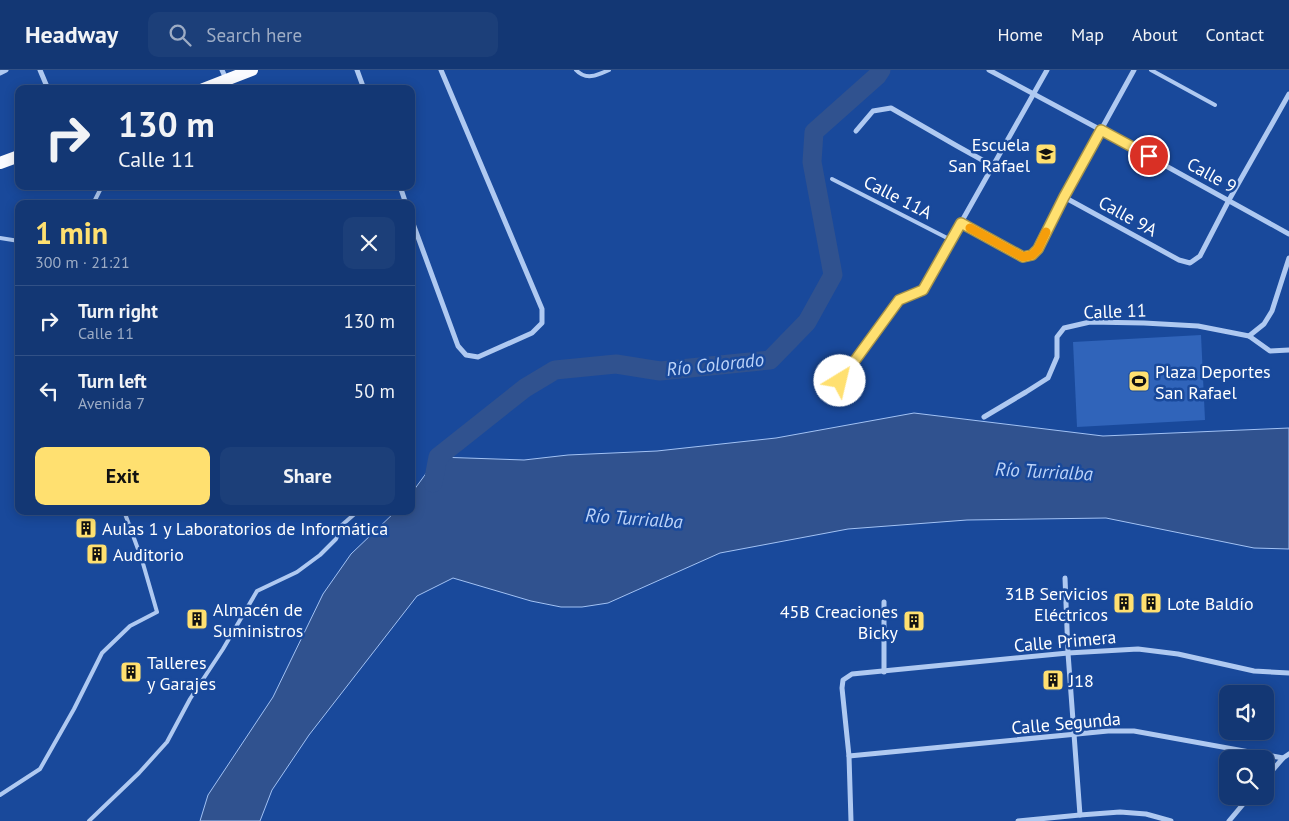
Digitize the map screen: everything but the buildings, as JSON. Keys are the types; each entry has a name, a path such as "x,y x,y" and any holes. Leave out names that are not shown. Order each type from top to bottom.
{"main road":[{"path":"209,85 224,75 252,70"},
{"path":"0,163 15,157"}],"street":[{"path":"0,73 6,70"},
{"path":"40,70 46,85"},
{"path":"357,70 363,85"},
{"path":"415,229 458,346 466,354 478,357 532,333 542,323 542,309 441,70"},
{"name":"Calle 9","path":"989,70 1289,234"},
{"path":"840,381 899,300 923,290 1047,70"},
{"path":"961,223 1023,257 1032,255 1038,249 1064,197 1134,70"},
{"path":"1229,200 1289,94"},
{"path":"856,131 873,111 891,108 994,166"},
{"name":"Calle 9A","path":"1064,197 1179,260 1190,263 1200,256 1229,200"},
{"path":"1249,336 1264,324 1272,311 1289,258"},
{"name":"Calle 11","path":"984,417 1048,378 1056,356 1057,337 1064,328 1090,322 1198,326 1249,336 1270,351 1289,350"},
{"path":"1065,578 1073,735 1080,814"},
{"path":"884,602 884,672"},
{"name":"Calle Primera","path":"849,756 842,688 843,680 852,674 1068,653 1138,649 1178,654 1254,671 1289,673"},
{"name":"Calle Segunda","path":"849,756 1108,731 1134,731 1283,758"},
{"path":"1274,768 1289,754"},
{"path":"849,756 851,821"},
{"path":"1229,821 1242,805"},
{"path":"1018,821 1080,814 1120,812 1146,814 1171,821"}],"lane":[{"path":"576,70 584,75 594,76 609,70"},
{"path":"1151,70 1215,105"},
{"name":"Calle 11A","path":"832,179 951,240"},
{"path":"0,238 15,240"},
{"path":"0,796 40,770 102,653 130,626 157,612 142,560 125,515"},
{"path":"89,821 139,773 167,742 190,699 223,649 256,591 297,572 336,539 342,525 353,515"}],"shaded area":[{"name":"Plaza Deportes San Rafael","path":"1201,335 1205,420 1077,427 1073,342"}],"water":[{"name":"Río Turrialba","path":"914,413 1103,436 1289,428 1289,549 1254,548 1106,518 967,520 848,529 720,553 608,603 582,607 561,607 531,601 453,578 417,596 309,735 272,790 260,821 200,821 208,795 273,697 323,594 351,554 392,515 415,515 415,489 438,457 524,460 568,455 657,451 776,438"}],"waterway":[{"name":"Río Colorado","path":"433,483 438,457 525,388 555,370 616,364 660,371 770,360 807,322 833,275 812,162 814,132 877,76 881,70"}],"slow traffic":[{"path":"970,228 1023,257 1032,255 1038,249 1046,232"}],"place":[{"name":"Escuela San Rafael","path":"1046,154"},
{"name":"Plaza Deportes San Rafael","path":"1139,381"},
{"name":"Aulas 1 y Laboratorios de Informática","path":"86,528"},
{"name":"Auditorio","path":"97,554"},
{"name":"31B Servicios Eléctricos","path":"1124,603"},
{"name":"Lote Baldío","path":"1151,603"},
{"name":"Almacén de Suministros","path":"197,619"},
{"name":"45B Creaciones Bicky","path":"914,621"},
{"name":"Talleres y Garajes","path":"131,672"},
{"name":"J18","path":"1053,680"}],"route":[{"path":"840,381 899,300 923,290 961,223 1023,257 1032,255 1038,249 1101,130 1149,156"}]}
